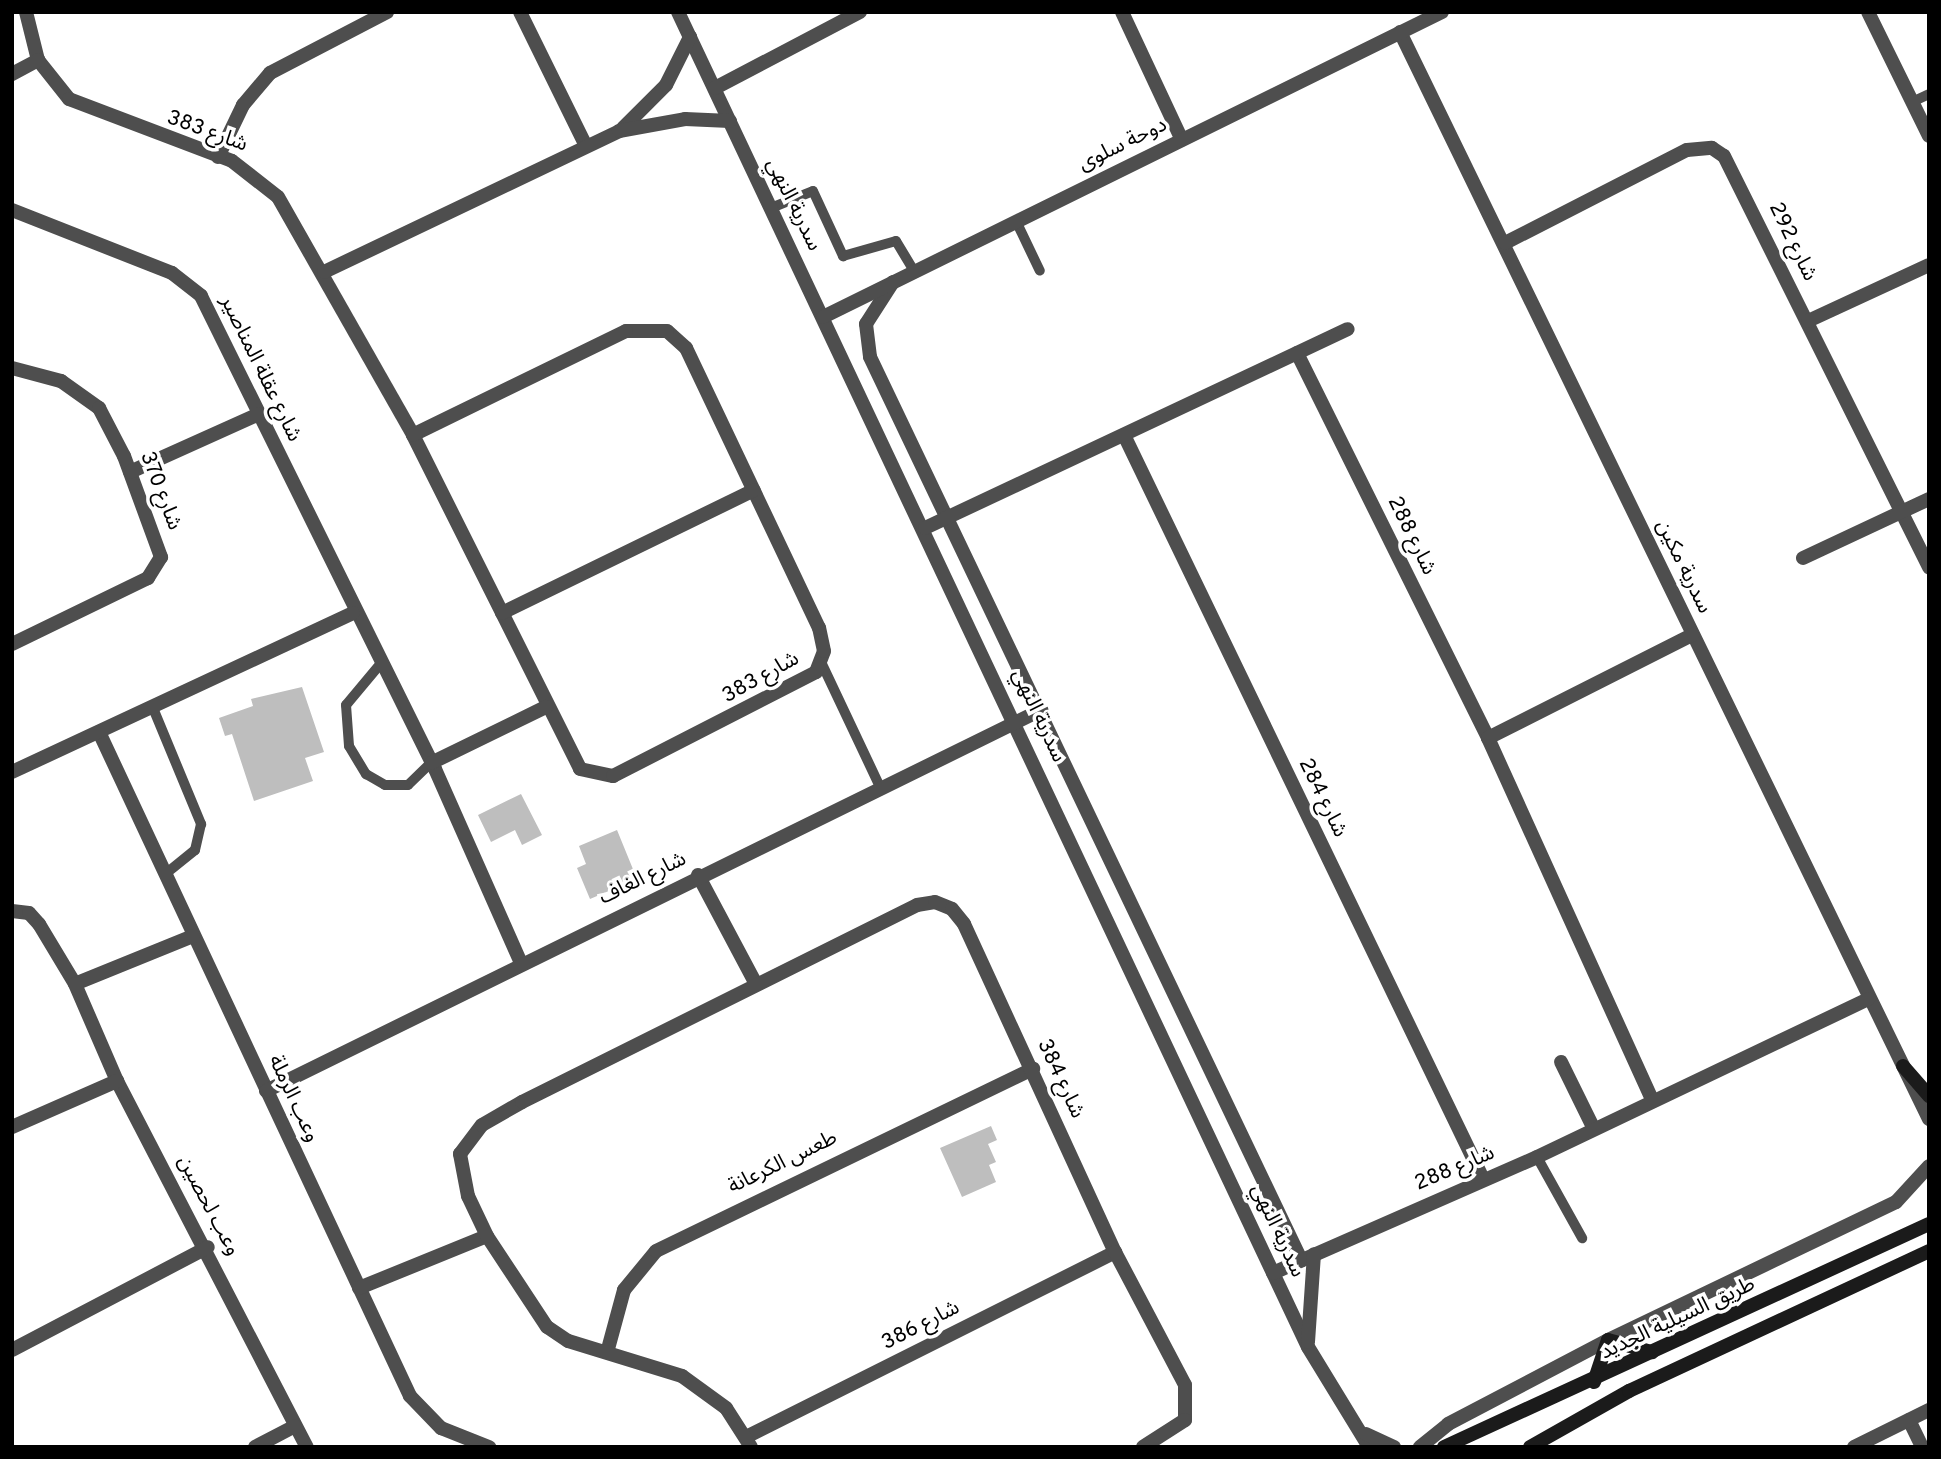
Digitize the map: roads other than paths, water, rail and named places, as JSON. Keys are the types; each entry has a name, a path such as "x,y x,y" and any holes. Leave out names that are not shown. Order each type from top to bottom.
{"street":[{"name":"شارع 383","path":"26,12 37,61 55,87 84,109 218,157 268,186 324,272 414,435 546,708 580,769 613,776 799,686 821,662 819,628 686,348 675,335 651,326 626,331 414,435"},
{"path":"218,157 243,105 270,73 387,12"},
{"path":"520,12 586,146"},
{"name":"سدرية النهي","path":"678,12 1017,721 1308,1347 1368,1440 1394,1447"},
{"path":"715,88 860,12"},
{"path":"1122,12 1182,140"},
{"name":"دوحة سلوى","path":"823,317 1442,12"},
{"path":"1868,12 1929,136"},
{"name":"سدرية مكين","path":"1400,32 1868,999 1929,1119"},
{"path":"619,131 666,85 690,37"},
{"path":"12,74 37,61"},
{"path":"324,272 619,131 685,119 730,121"},
{"name":"شارع 292","path":"1504,243 1686,150 1712,148 1733,170 1929,568"},
{"name":"شارع عقلة المناصير","path":"12,210 189,282 259,414 353,613 382,662 431,763 520,961"},
{"path":"1808,321 1929,265"},
{"path":"893,282 870,314 866,347 1308,1257 1308,1347"},
{"path":"925,528 1348,329"},
{"name":"شارع 288","path":"1297,353 1488,738 1651,1098"},
{"name":"شارع 370","path":"12,368 83,393 112,427 159,545 157,569 12,644"},
{"path":"130,472 259,414"},
{"name":"شارع 284","path":"1124,435 1483,1179"},
{"path":"502,613 754,489"},
{"path":"1803,558 1929,499"},
{"path":"12,772 353,613"},
{"path":"1488,738 1692,635"},
{"path":"431,763 546,708"},
{"name":"شارع الغاف","path":"266,1091 520,961 1041,710"},
{"name":"وعب الرملة","path":"99,732 359,1288 421,1411 453,1434 489,1447"},
{"path":"698,875 756,984"},
{"name":"شارع 384","path":"749,1442 700,1386 608,1349 568,1341 547,1328 487,1236 459,1165 473,1133 756,984 917,905 944,904 964,924 1115,1252 1189,1397 1177,1429 1143,1447"},
{"name":"وعب لحصين","path":"12,911 29,913 39,924 75,984 117,1081 208,1248 307,1447"},
{"path":"75,984 193,936"},
{"name":"شارع 288","path":"1273,1273 1537,1157 1651,1098 1868,999"},
{"path":"1561,1062 1593,1127"},
{"path":"1903,1066 1929,1096"},
{"name":"طعس الكرعانة","path":"608,1349 624,1290 656,1251 1033,1069"},
{"path":"12,1127 117,1081"},
{"path":"1420,1447 1448,1424 1608,1340 1896,1202 1929,1166"},
{"name":"طريق السيلية الجديد","path":"1444,1447 1594,1382 1929,1224"},
{"path":"359,1288 487,1236"},
{"path":"12,1350 208,1248"},
{"path":"1530,1447 1629,1391 1929,1251"},
{"name":"شارع 386","path":"749,1442 1115,1252"},
{"path":"1608,1340 1653,1352"},
{"path":"1594,1382 1608,1340"},
{"path":"1854,1447 1929,1410"},
{"path":"1909,1420 1922,1447"},
{"path":"255,1447 295,1426"}],"lane":[{"path":"1912,102 1929,94"},
{"path":"771,208 813,191 843,256 896,241 914,271"},
{"path":"1016,221 1040,271"},
{"path":"382,662 345,705 349,746 366,774 385,785 408,785 431,763"},
{"path":"821,662 880,787"},
{"path":"153,708 202,833 195,850 166,874"},
{"path":"1537,1157 1582,1238"}]}
